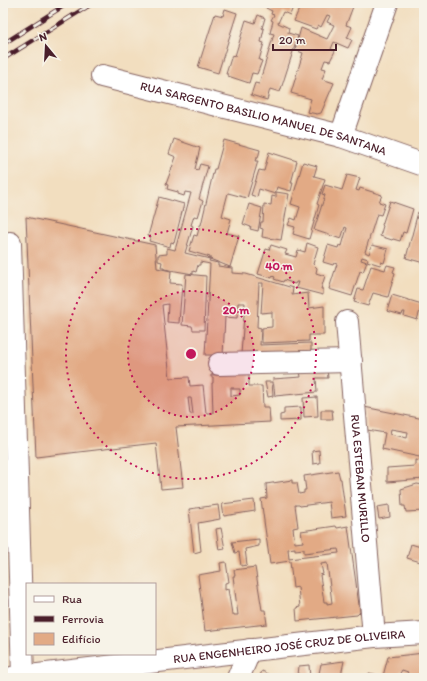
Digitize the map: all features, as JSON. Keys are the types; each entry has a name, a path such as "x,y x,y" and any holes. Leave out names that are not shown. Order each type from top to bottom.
{"street":[{"path":"341,136 387,3"},
{"name":"RUA SARGENTO BASILIO MANUEL DE SANTANA","path":"102,76 341,136 424,164"},
{"path":"10,243 17,677"},
{"name":"RUA ESTEBAN MURILLO","path":"347,322 374,636"},
{"path":"219,364 350,361"},
{"name":"RUA ENGENHEIRO JOSÉ CRUZ DE OLIVEIRA","path":"17,677 374,636 424,633"},
{"path":"238,678 250,650"}],"building":[{"path":"268,3 354,4 346,25 352,27 347,38 352,40 348,48 334,42 331,49 335,51 330,61 325,60 322,68 326,69 322,79 334,83 321,113 317,114 307,112 311,99 291,93 303,53 295,50 301,28 327,39 334,25 327,22 330,16 327,15 321,27 318,25 316,29 294,21 299,9 293,7 290,15 283,12 278,23 289,28 288,33 298,36 280,92 270,89 267,100 251,95 255,83 259,84 274,34 270,33 273,21 271,20 274,15 271,14 272,11 266,8"},
{"path":"225,9 237,13 218,73 198,67 215,14 223,16"},
{"path":"258,15 265,18 262,28 264,29 261,42 264,43 259,60 262,61 257,74 252,73 249,83 226,74 232,55 235,56 246,20 255,23"},
{"path":"174,139 200,148 195,169 198,170 200,164 208,166 199,199 203,201 198,217 194,216 191,225 193,226 185,253 210,259 209,261 218,263 218,266 232,268 232,273 246,274 293,288 292,295 308,293 309,308 324,306 324,335 309,335 309,341 262,343 262,328 272,327 272,312 261,313 263,283 259,283 257,327 261,328 260,345 311,343 311,351 241,354 245,303 238,303 237,318 225,317 223,355 205,355 210,264 200,262 196,272 193,271 193,274 164,269 164,267 161,267 162,262 158,261 158,255 167,254 167,248 175,250 191,193 185,192 184,196 178,194 178,192 167,189 168,185 166,184 176,157 169,154"},
{"path":"224,140 260,150 258,158 256,158 255,161 258,161 247,198 228,193 222,216 231,219 227,233 239,236 230,267 210,259 210,257 189,251 194,235 197,236 201,225 214,169 216,169"},
{"path":"269,152 297,161 291,183 293,183 291,191 277,187 275,194 259,189 257,197 251,195 259,170 264,171"},
{"path":"303,162 317,166 314,176 325,179 317,204 319,205 309,239 293,234 295,227 288,225 291,218 296,220 300,207 291,204"},
{"path":"347,175 360,178 356,190 359,191 360,188 382,195 379,202 385,204 381,215 377,214 365,252 369,254 372,245 388,249 384,263 381,262 380,265 367,261 368,259 362,257 361,260 367,262 363,272 360,271 352,296 329,289 337,264 334,263 333,265 323,262 328,245 338,248 339,245 342,246 347,228 345,227 341,239 314,230 325,195 322,194 325,185 342,190"},
{"path":"276,192 289,194 281,240 262,237 263,229 260,228 261,222 263,222 264,204 271,205 272,196 276,197"},
{"path":"159,197 184,204 174,243 171,242 170,247 149,241 151,236 148,236"},
{"path":"390,201 413,209 406,233 403,232 400,241 380,236"},
{"path":"249,204 262,208 258,231 250,229 251,227 243,224"},
{"path":"418,212 424,214 424,263 406,258"},
{"path":"26,217 155,245 157,268 171,271 170,283 182,284 179,323 167,322 168,304 162,305 170,378 189,377 190,386 203,385 206,413 213,413 213,377 211,377 211,375 249,373 249,386 262,386 263,407 269,407 270,422 176,427 183,487 161,489 156,443 36,457","holes":["231,387 233,387 233,389 240,389 240,395 231,396","188,398 191,398 193,414 190,414"]},
{"path":"307,243 318,247 313,264 317,268 316,273 325,276 321,289 323,289 323,295 296,288 298,282 295,284 284,280 283,282 274,279 275,277 272,276 272,278 258,274 266,249 269,250 271,245 287,250 285,254 296,257 298,250 305,252"},
{"path":"387,265 395,267 393,272 395,273 388,297 373,293 368,306 354,302 358,289 363,290 371,266 385,270"},
{"path":"186,274 206,276 204,330 193,330 192,326 182,325"},
{"path":"392,295 422,304 417,320 404,316 405,312 403,312 402,315 387,311"},
{"path":"327,369 328,378 316,378 317,392 275,396 273,379 301,377 300,371"},
{"path":"265,382 272,382 273,396 268,397"},
{"path":"317,397 318,416 304,417 303,398"},
{"path":"301,407 301,420 280,421 280,415 284,414 284,408"},
{"path":"364,407 424,419 424,458 382,449 385,433 367,430","holes":["391,429 408,432 407,438 390,434"]},
{"path":"321,410 332,410 333,419 321,419"},
{"path":"319,450 320,463 313,464 312,451"},
{"path":"415,460 423,461 424,479 387,482 387,468 415,466"},
{"path":"338,471 341,479 346,516 331,518 329,502 300,506 295,505 298,527 293,528 295,543 303,542 301,531 336,526 337,528 348,526 360,612 357,615 297,621 296,608 300,607 298,587 293,588 290,561 270,564 261,499 267,498 266,484 292,480 292,483 297,483 299,494 304,493 304,490 306,490 304,476","holes":["295,548 295,550 304,549 304,553 338,549 339,553 289,559 288,549","327,563 332,603 327,604 327,602 324,602 320,575 323,574 321,564"]},
{"path":"417,484 424,485 424,511 406,512 405,506 402,506 401,489"},
{"path":"254,500 255,511 224,516 222,504"},
{"path":"218,505 220,519 198,523 201,551 194,553 189,509"},
{"path":"389,505 390,517 379,519 377,507"},
{"path":"221,528 225,549 219,550 216,529"},
{"path":"259,539 259,546 245,549 247,565 241,566 239,552 235,553 232,542"},
{"path":"411,544 424,548 424,563 407,558"},
{"path":"226,562 229,582 225,583 225,590 228,589 232,614 238,615 233,576 235,576 234,570 255,567 262,610 265,610 267,624 205,631 198,575 221,571 220,563"},
{"path":"424,653 424,678 404,678 408,672 402,670 397,678 368,678 369,673 383,676 388,657"},
{"path":"344,661 341,675 351,678 318,678 321,664"},
{"path":"309,665 310,678 281,678 281,674 298,675 299,666"},
{"path":"262,671 277,678 259,678"}],"railway":[{"path":"3,44 68,3"},
{"path":"3,59 93,3"}]}
